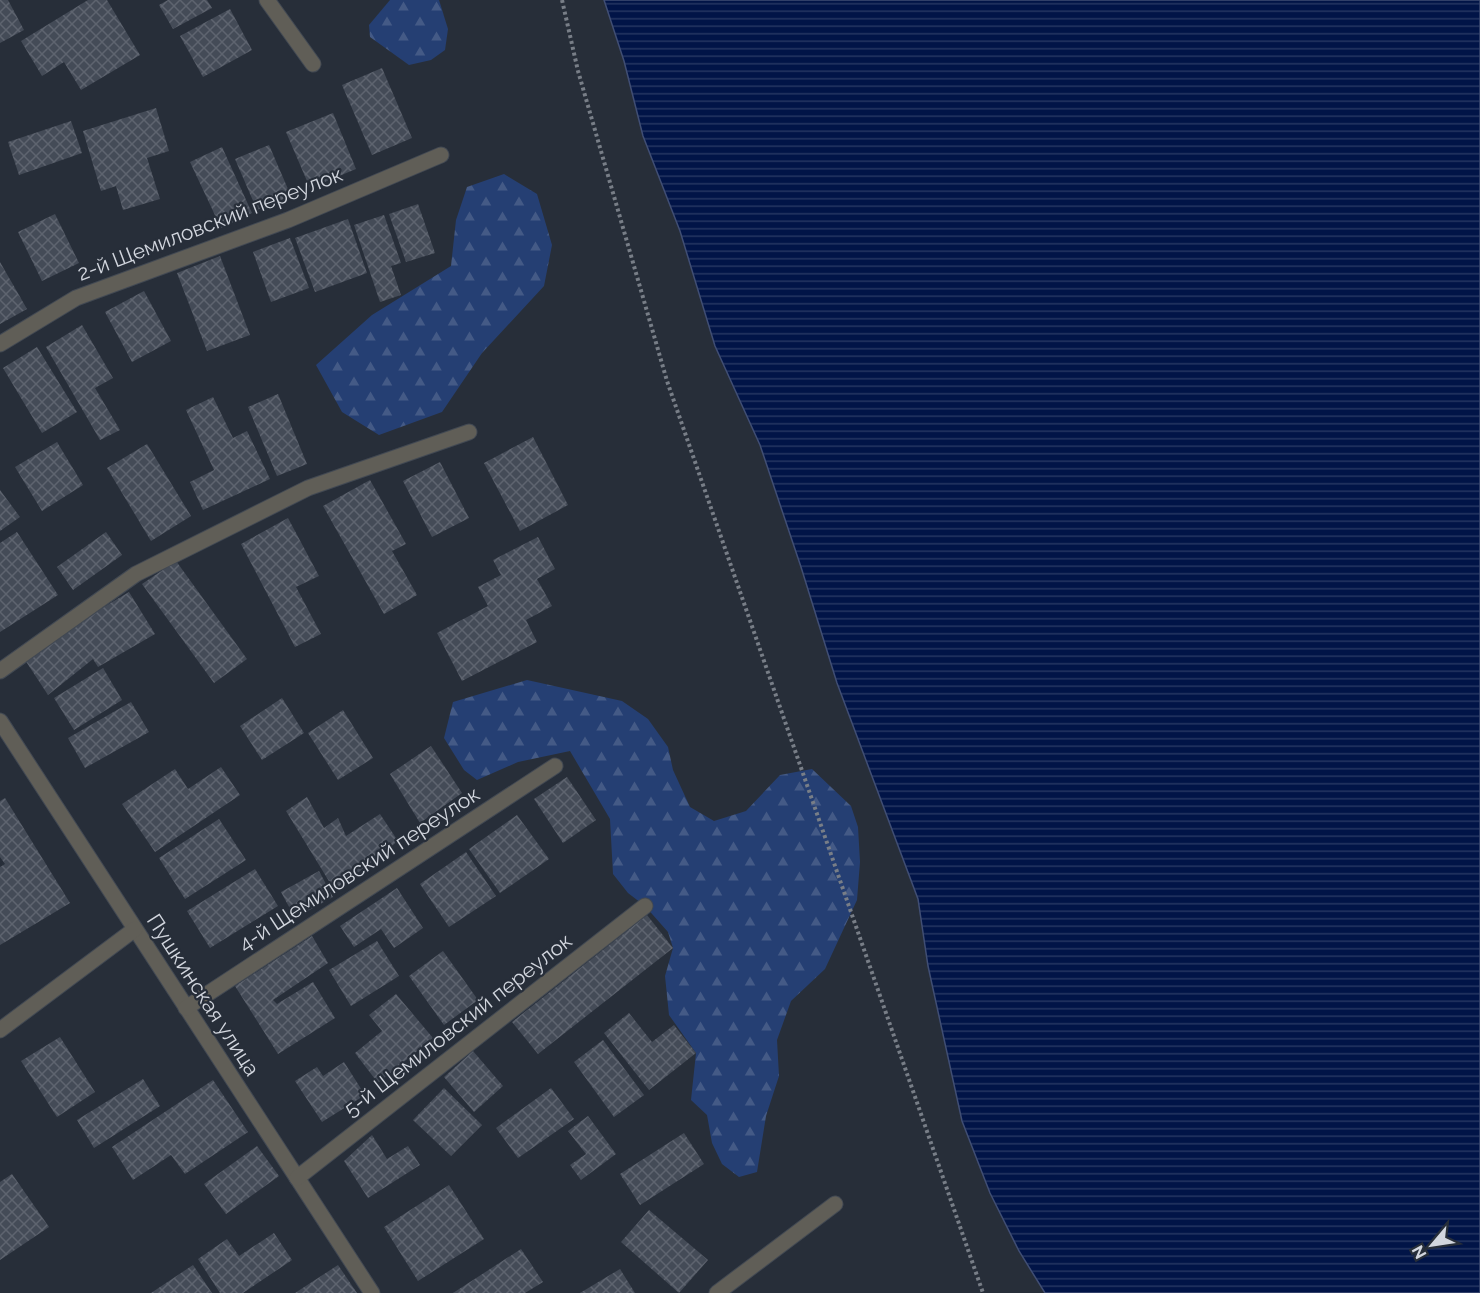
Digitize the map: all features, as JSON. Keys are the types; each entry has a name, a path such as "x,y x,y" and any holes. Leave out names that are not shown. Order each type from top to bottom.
{"street":[{"path":"267,0 313,64"},
{"name":"2-й Щемиловский переулок","path":"0,344 76,298 288,220 441,155"},
{"path":"0,671 136,574 308,488 469,432"},
{"name":"Пушкинская улица","path":"0,720 372,1293"},
{"name":"4-й Щемиловский переулок","path":"186,1008 555,766"},
{"name":"5-й Щемиловский переулок","path":"297,1178 645,906"},
{"path":"0,1030 135,929"},
{"path":"717,1293 835,1204"}],"path":[{"path":"562,0 578,70 667,381 983,1293"}],"green space":[{"path":"390,0 439,0 448,29 445,50 431,60 409,65 370,37 369,25"},
{"path":"504,174 537,194 552,245 544,286 482,353 442,412 379,435 342,412 316,365 372,315 451,266 456,220 467,187"},
{"path":"527,680 622,701 648,719 668,747 673,770 690,807 714,821 746,811 780,775 812,769 851,806 858,827 860,862 857,900 825,969 791,1001 777,1040 779,1076 766,1116 757,1172 739,1177 722,1164 712,1143 707,1115 691,1100 696,1053 669,1015 665,976 673,948 668,932 645,906 628,893 613,874 610,819 570,751 518,762 477,780 464,770 444,738 453,702"}],"shaded area":[{"path":"604,0 1480,0 1480,1293 1045,1293 1019,1251 990,1193 962,1121 928,966 918,899 837,683 760,445 715,346 680,231 643,136 624,61"}],"building":[{"path":"0,0 8,0 24,30 0,43"},
{"path":"88,0 107,0 140,55 81,90 64,62 42,76 21,41"},
{"path":"168,0 207,0 212,8 173,29 159,5"},
{"path":"230,9 252,50 203,77 180,36"},
{"path":"382,68 412,138 372,155 342,85"},
{"path":"156,108 169,151 147,158 160,199 123,210 116,186 101,191 83,131"},
{"path":"333,113 356,169 310,188 286,132"},
{"path":"71,121 82,153 19,175 8,142"},
{"path":"269,145 291,196 257,210 235,159"},
{"path":"222,147 252,213 221,228 190,162"},
{"path":"418,204 435,253 406,262 389,214"},
{"path":"55,214 79,263 42,281 18,232"},
{"path":"384,215 401,263 391,266 401,295 380,302 354,225"},
{"path":"348,219 367,273 315,292 295,238"},
{"path":"290,238 309,288 271,302 253,252"},
{"path":"220,256 250,335 207,351 177,273"},
{"path":"0,262 27,309 0,324"},
{"path":"144,291 171,341 132,362 105,312"},
{"path":"82,325 113,378 95,388 120,430 100,440 46,347"},
{"path":"37,347 77,412 42,433 3,368"},
{"path":"278,394 307,464 277,476 248,407"},
{"path":"213,397 233,438 247,431 270,479 203,510 190,482 214,470 186,410"},
{"path":"533,437 568,505 520,531 484,463"},
{"path":"57,442 83,485 42,511 15,467"},
{"path":"147,444 191,516 151,541 107,468"},
{"path":"440,462 469,518 432,537 403,481"},
{"path":"370,480 406,544 392,551 417,595 384,614 323,506"},
{"path":"0,490 20,517 0,531"},
{"path":"288,518 319,576 296,587 321,634 295,647 241,544"},
{"path":"17,532 58,595 0,632 0,543"},
{"path":"106,532 122,555 73,590 57,567"},
{"path":"538,537 555,569 537,579 552,606 526,620 537,642 462,681 437,633 488,606 478,587 501,575 493,560"},
{"path":"176,561 247,659 214,683 142,584"},
{"path":"129,592 155,634 98,667 93,659 48,695 25,660 72,626"},
{"path":"103,668 122,700 74,730 54,698"},
{"path":"282,698 304,733 262,760 240,726"},
{"path":"131,702 149,732 85,768 68,738"},
{"path":"343,710 373,758 338,780 308,733"},
{"path":"431,746 462,793 420,823 390,774"},
{"path":"221,767 240,795 155,852 122,804 175,769 188,789"},
{"path":"567,777 596,820 563,843 534,799"},
{"path":"307,797 324,828 338,818 346,836 380,814 398,841 335,891 286,811"},
{"path":"5,798 70,903 0,945 0,867 5,864 0,857 0,801"},
{"path":"517,815 549,859 500,893 469,849"},
{"path":"219,819 246,860 185,899 159,858"},
{"path":"466,852 496,896 449,927 420,884"},
{"path":"255,869 278,906 210,948 187,911"},
{"path":"319,871 333,897 295,918 281,892"},
{"path":"397,888 423,928 394,948 381,929 354,947 340,926"},
{"path":"647,915 673,948 538,1054 512,1022"},
{"path":"312,936 328,963 273,1000 277,1004 313,982 335,1018 278,1054 235,986"},
{"path":"377,941 399,976 351,1006 329,970"},
{"path":"443,951 478,1000 444,1025 409,976"},
{"path":"396,994 433,1038 378,1083 355,1053 382,1031 369,1015"},
{"path":"629,1013 652,1042 674,1025 696,1053 649,1090 604,1033"},
{"path":"60,1037 95,1092 57,1117 21,1061"},
{"path":"603,1040 644,1095 614,1117 574,1062"},
{"path":"473,1051 503,1086 474,1112 444,1077"},
{"path":"344,1062 365,1095 322,1122 295,1081 317,1067 323,1076"},
{"path":"143,1079 160,1106 94,1148 77,1120"},
{"path":"213,1080 248,1132 185,1174 171,1155 133,1180 112,1147"},
{"path":"444,1088 482,1125 451,1156 413,1120"},
{"path":"551,1088 574,1119 518,1158 496,1128"},
{"path":"588,1116 616,1154 581,1180 570,1165 586,1154 568,1131"},
{"path":"684,1133 704,1164 640,1205 620,1174"},
{"path":"372,1135 387,1159 408,1146 420,1165 368,1198 344,1161"},
{"path":"257,1146 279,1176 226,1214 204,1184"},
{"path":"12,1174 49,1227 0,1260 0,1182"},
{"path":"449,1185 484,1239 418,1281 384,1227"},
{"path":"649,1210 708,1260 679,1293 621,1242"},
{"path":"274,1233 292,1260 243,1293 220,1293 198,1259 227,1239 239,1256"},
{"path":"521,1249 543,1282 525,1293 453,1293"},
{"path":"193,1265 212,1293 151,1293"},
{"path":"338,1265 357,1293 295,1293"},
{"path":"620,1269 635,1293 580,1293"}]}
